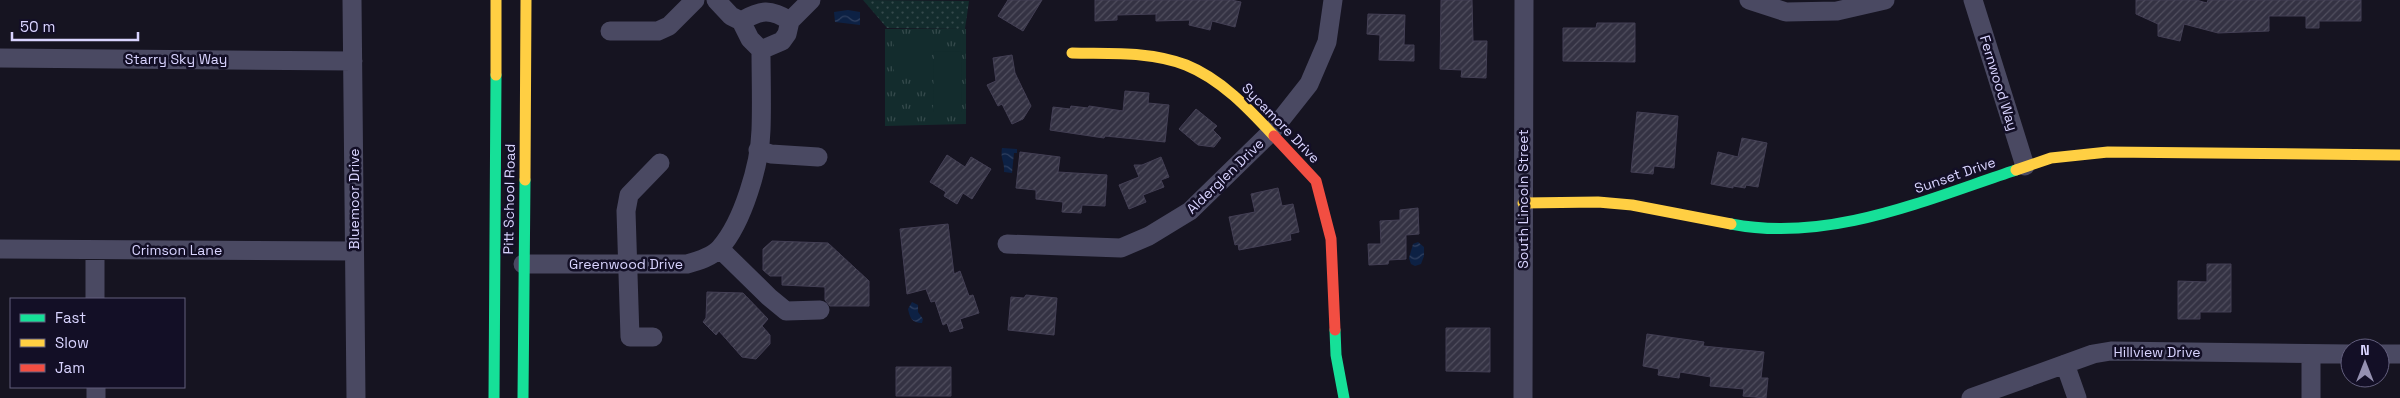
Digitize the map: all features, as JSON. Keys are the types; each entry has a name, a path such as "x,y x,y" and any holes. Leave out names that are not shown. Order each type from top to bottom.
{"street":[{"name":"Bluemoor Drive","path":"352,0 356,398"},
{"name":"Pitt School Road","path":"494,398 496,0"},
{"name":"Pitt School Road","path":"523,398 526,0"},
{"path":"610,31 658,31 669,26 695,0"},
{"path":"716,0 731,16 741,21 750,39 761,50 782,41 787,34 790,21 812,0"},
{"name":"Alderglen Drive","path":"1007,244 1121,248 1142,239 1190,212 1271,132 1309,84 1327,42 1333,0"},
{"name":"South Lincoln Street","path":"1524,0 1524,398"},
{"path":"1749,0 1786,12 1837,11 1885,0"},
{"name":"Fernwood Way","path":"1973,0 2025,166"},
{"path":"741,21 760,12 771,11 790,21"},
{"name":"Greenwood Drive","path":"523,264 687,264 698,261 720,249 735,227 744,203 758,150 761,132 761,50"},
{"name":"Sycamore Drive","path":"1072,53 1125,54 1160,58 1186,65 1217,82 1271,132 1316,181 1330,238 1336,355 1344,398"},
{"name":"Starry Sky Way","path":"0,58 353,61"},
{"path":"758,150 771,154 818,157"},
{"name":"Sunset Drive","path":"1523,203 1598,202 1632,205 1738,226 1799,229 1860,220 1893,211 2051,158 2108,152 2400,155"},
{"path":"653,337 630,337 630,265 626,211 629,195 660,163"},
{"path":"720,249 769,297 786,310 820,310"},
{"name":"Crimson Lane","path":"0,250 354,251"},
{"path":"95,250 95,298"},
{"name":"Hillview Drive","path":"1972,398 2066,364 2111,351 2340,354"},
{"path":"2311,398 2312,354"},
{"path":"2066,364 2076,398"}],"green space":[{"path":"863,0 969,1 965,29 887,28"},
{"path":"885,29 966,29 966,124 885,126"},
{"path":"894,34 926,34 926,74 894,74"},
{"path":"934,51 962,52 961,112 933,112"}],"water":[{"path":"848,10 860,12 860,25 835,22 834,12"},
{"path":"1002,148 1017,149 1017,153 1014,153 1012,173 1004,172"},
{"path":"1418,242 1424,247 1424,256 1421,264 1415,266 1411,264 1409,258 1413,244"},
{"path":"912,302 918,305 918,312 923,319 922,323 914,321 911,317 908,309"}],"building":[{"path":"1008,0 1042,0 1023,31 998,16"},
{"path":"1095,0 1231,0 1241,2 1235,27 1212,21 1210,30 1189,25 1190,20 1156,21 1156,14 1117,15 1117,20 1095,21"},
{"path":"1441,0 1472,0 1473,41 1487,41 1486,78 1461,77 1462,70 1440,69"},
{"path":"2136,0 2196,0 2207,3 2208,0 2361,0 2361,21 2319,21 2319,28 2306,28 2306,16 2269,16 2269,31 2218,33 2184,24 2180,41 2158,36 2158,24 2136,14"},
{"path":"1368,14 1405,15 1404,45 1414,45 1414,61 1379,60 1380,35 1367,34"},
{"path":"1597,23 1635,23 1635,62 1563,61 1563,28 1596,28"},
{"path":"1012,55 1015,73 1031,106 1023,119 1012,124 1002,104 998,106 987,85 996,81 993,58"},
{"path":"1125,91 1149,93 1148,103 1169,105 1165,142 1105,136 1104,138 1050,130 1053,107 1070,109 1071,106 1088,108 1089,106 1123,111"},
{"path":"1196,109 1217,126 1213,130 1221,138 1214,147 1198,145 1179,129"},
{"path":"1637,112 1678,116 1674,168 1654,166 1653,174 1631,172"},
{"path":"1742,138 1767,143 1758,187 1746,185 1745,188 1733,186 1733,188 1711,184 1718,152 1738,157"},
{"path":"1020,152 1060,157 1058,172 1107,175 1105,206 1082,205 1081,213 1062,212 1063,202 1036,199 1036,190 1016,188"},
{"path":"947,155 965,167 971,157 991,169 972,199 963,193 957,204 944,196 946,192 930,182"},
{"path":"1161,157 1169,177 1161,180 1164,187 1143,195 1146,202 1129,209 1119,185 1139,177 1134,165 1142,165"},
{"path":"1278,188 1282,206 1293,204 1299,232 1290,234 1291,240 1239,250 1238,244 1235,245 1229,217 1255,212 1251,194"},
{"path":"1418,208 1419,234 1406,235 1406,259 1389,260 1388,264 1369,265 1368,244 1381,244 1380,221 1400,220 1400,210"},
{"path":"948,224 954,274 960,271 969,296 973,295 979,313 960,319 963,328 950,332 947,323 943,325 935,301 931,302 926,289 907,294 900,229"},
{"path":"772,241 828,243 869,281 869,306 830,306 825,300 825,287 782,285 782,276 770,276 763,270 763,249"},
{"path":"2207,264 2231,264 2231,312 2200,312 2200,319 2178,319 2178,281 2207,282"},
{"path":"707,292 743,293 768,319 762,326 770,335 770,344 756,359 742,357 719,331 716,335 703,322 706,318"},
{"path":"1026,295 1057,298 1054,335 1008,330 1011,297 1024,298"},
{"path":"1446,328 1490,328 1490,372 1446,371"},
{"path":"1647,334 1704,342 1703,346 1764,352 1761,378 1768,378 1766,398 1743,396 1744,389 1710,386 1711,377 1680,372 1679,378 1658,375 1659,369 1643,366"},
{"path":"896,367 951,367 951,396 896,396"}],"traffic: fast":[{"path":"494,398 496,75"},
{"path":"1731,224 1768,228 1804,228 1840,223 1912,205 2016,170"},
{"path":"523,398 525,180"},
{"path":"1335,330 1336,355 1344,398"}],"traffic: slow":[{"path":"496,0 496,75"},
{"path":"525,180 526,0"},
{"path":"1072,53 1144,55 1186,65 1223,86 1274,136"},
{"path":"2016,170 2051,158 2108,152 2400,155"},
{"path":"1523,203 1598,202 1632,205 1731,224"}],"traffic: jam":[{"path":"1274,136 1316,181 1331,239 1335,330"}]}
